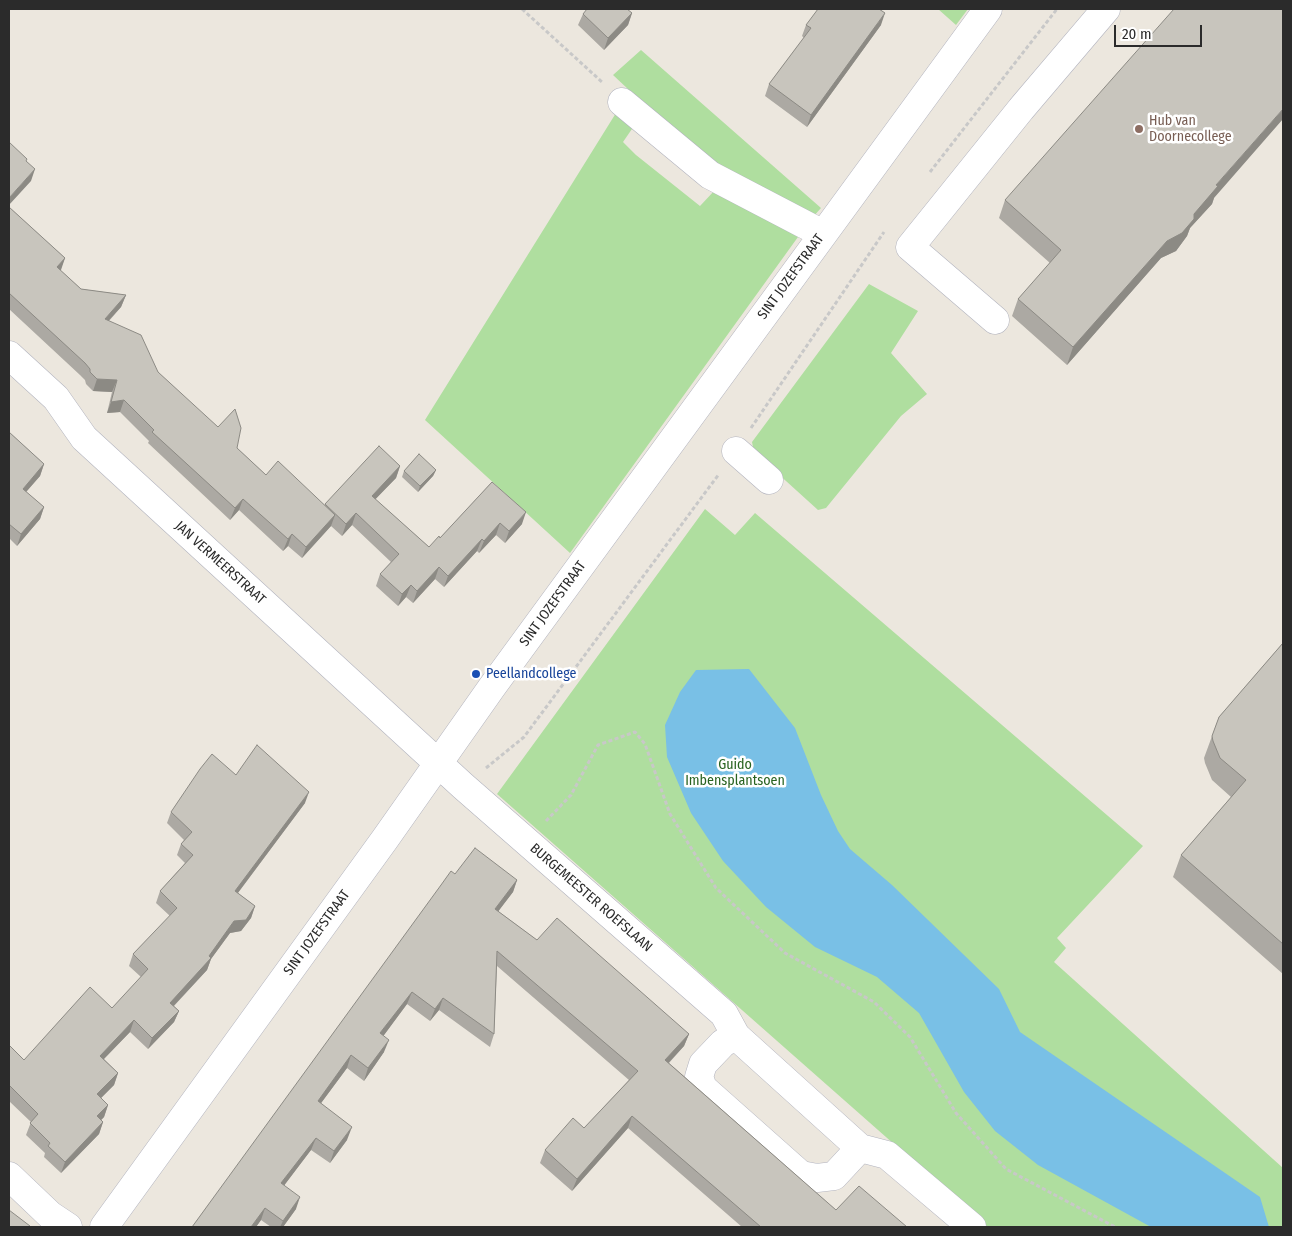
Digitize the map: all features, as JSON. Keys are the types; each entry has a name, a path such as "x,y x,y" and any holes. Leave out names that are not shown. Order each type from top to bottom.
{"street":[{"name":"SINT JOZEFSTRAAT","path":"104,1227 492,687 988,9"},
{"path":"996,320 910,247 1021,109 1106,9"},
{"path":"622,102 710,175 823,234"},
{"name":"JAN VERMEERSTRAAT","path":"9,355 56,398 84,438 438,764"},
{"path":"736,451 769,480"},
{"name":"BURGEMEESTER ROEFSLAAN","path":"438,764 724,1014 736,1036 860,1148 887,1154 972,1227"},
{"path":"736,1036 723,1043 703,1064 699,1077 703,1088 801,1174 816,1178 834,1176 860,1148"},
{"path":"9,1176 50,1215 68,1227"}],"path":[{"path":"522,9 622,102"},
{"path":"463,786 524,737 736,451"},
{"path":"527,842 571,795 598,745 635,732 645,744 670,814 716,888 785,954 874,1002 904,1031 910,1037 956,1113 1006,1169 1115,1227"}],"green space":[{"path":"938,9 968,9 956,25"},
{"path":"641,50 821,208 812,218 719,170 626,95 629,90 613,75"},
{"path":"616,113 634,126 623,142 636,155 700,206 715,190 798,237 570,553 425,420"},
{"path":"869,284 918,311 891,353 927,394 901,416 826,508 818,510 754,452 752,442"},
{"name":"Guido Imbensplantsoen","path":"705,509 735,535 755,513 1143,846 1057,938 1066,948 1054,962 1283,1168 1283,1227 988,1227 497,794"}],"water":[{"path":"749,669 795,728 821,795 838,831 850,849 892,885 999,989 1020,1032 1260,1197 1269,1227 1151,1227 1038,1165 995,1131 964,1092 919,1013 877,977 815,947 766,907 723,861 691,813 667,757 665,725 680,692 696,670"}],"building":[{"path":"587,9 627,9 632,13 608,38 583,14"},
{"path":"818,9 879,9 885,13 811,115 769,84 811,28 806,25"},
{"path":"1174,9 1283,9 1283,109 1216,185 1218,186 1194,214 1194,219 1182,233 1167,241 1073,347 1018,299 1061,250 1005,200"},
{"path":"9,142 35,169 9,198"},
{"path":"9,207 65,258 57,267 81,289 126,295 105,319 141,335 158,372 218,427 235,409 241,428 237,448 266,475 278,461 335,515 306,547 292,534 288,539 243,499 235,508 152,432 154,430 124,400 111,402 117,380 97,379 85,363 9,293"},
{"path":"9,432 44,464 23,489 44,507 21,534 9,524"},
{"path":"379,446 400,466 372,496 429,547 439,536 440,538 492,482 526,512 509,531 500,523 484,541 482,539 448,576 439,567 417,591 411,585 402,594 380,574 399,554 356,513 346,524 325,504"},
{"path":"419,454 436,470 420,486 404,471"},
{"path":"1283,643 1283,944 1181,855 1246,780 1220,758 1212,736 1219,717"},
{"path":"257,745 309,792 235,891 255,906 246,920 234,921 209,956 211,958 170,1003 179,1011 152,1038 134,1020 100,1056 118,1073 97,1094 108,1105 97,1116 103,1122 65,1162 48,1146 50,1143 30,1123 38,1114 9,1085 9,1045 24,1060 90,987 112,1008 148,969 133,954 177,908 160,891 193,855 181,844 192,832 171,812 212,754 236,775"},
{"path":"475,848 517,880 495,909 537,940 557,918 689,1034 665,1060 836,1210 859,1186 907,1227 761,1227 632,1116 577,1179 545,1150 573,1118 584,1128 638,1071 497,951 494,1034 443,998 435,1009 412,992 380,1033 389,1040 368,1068 351,1055 318,1101 352,1127 334,1151 316,1138 281,1183 300,1197 283,1221 265,1208 251,1227 192,1227 451,871 455,874"},
{"path":"9,1210 30,1226 9,1227"}],"place":[{"name":"Hub van Doornecollege","path":"1139,129"},
{"name":"Peellandcollege","path":"476,674"}]}
